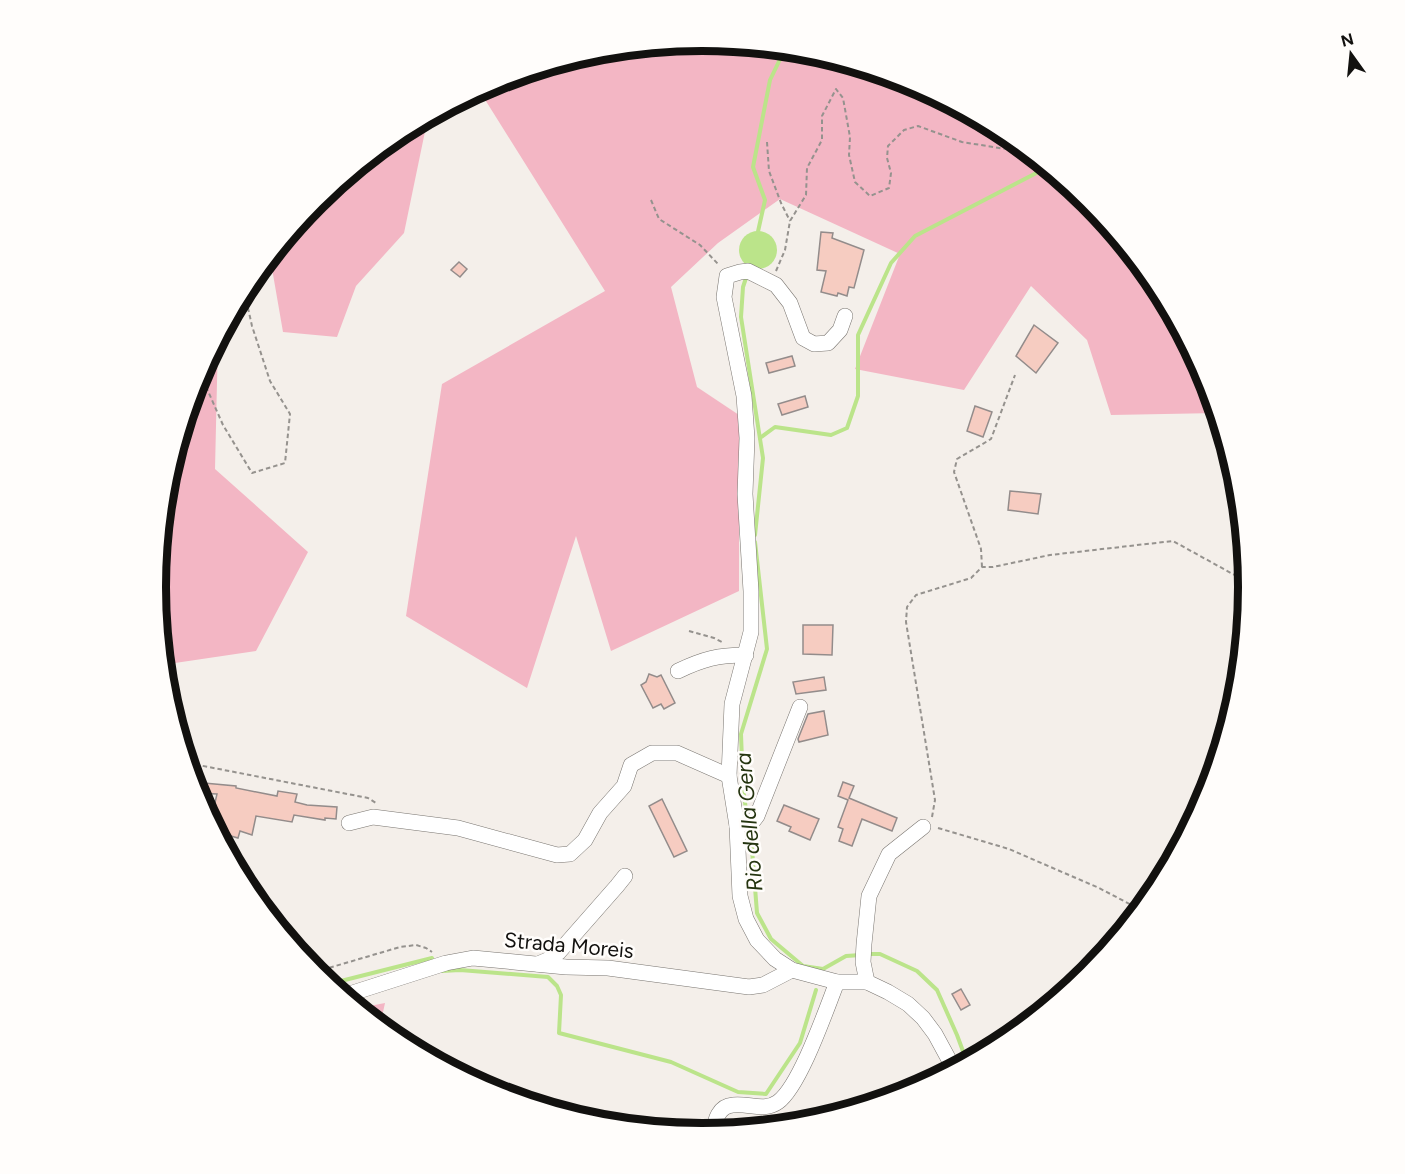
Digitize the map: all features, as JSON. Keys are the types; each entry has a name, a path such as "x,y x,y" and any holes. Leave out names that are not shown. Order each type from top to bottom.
{"street":[{"path":"845,316 840,330 828,343 814,344 803,338 790,303 776,285 748,271 727,276 724,297 744,396 747,438 745,494 751,591 751,632 732,704 729,776 745,823 740,896 746,920 757,940 775,959 792,970 837,982 867,982 888,992 908,1004 923,1018 935,1034 950,1062"},
{"path":"678,671 695,663 723,655 746,655"},
{"path":"745,823 757,816 800,707"},
{"path":"349,823 373,817 459,828 557,855 570,854 585,840 600,813 624,786 631,765 652,753 677,753 729,776"},
{"path":"867,982 863,963 869,896 889,854 923,827"},
{"path":"538,964 559,952 625,876"},
{"name":"Strada Moreis","path":"353,993 446,963 473,958 566,968 608,969 749,987 763,985 792,970"},
{"path":"714,1123 717,1115 724,1108 733,1105 761,1108 777,1103 790,1091 812,1046 837,982"}],"path":[{"path":"764,278 776,271 784,250 790,221 806,195 807,168 822,140 822,116 836,89 843,98 850,137 849,155 855,182 870,196 889,188 891,173 887,158 888,146 904,130 918,126 962,142 1012,150"},
{"path":"767,142 769,171 790,221"},
{"path":"651,200 659,219 700,245 727,276"},
{"path":"206,386 223,425 252,473 285,463 290,414 270,381 247,304"},
{"path":"982,567 981,549 954,472 957,459 992,439 1015,375"},
{"path":"923,827 932,820 935,800 906,622 907,607 916,595 971,578 982,567 993,567 1050,555 1173,541 1238,577"},
{"path":"197,766 368,798 378,804"},
{"path":"923,827 940,828 1009,849 1099,888 1133,906"},
{"path":"326,969 400,946 416,945 426,948 446,963"}],"shaded area":[{"path":"667,52 738,52 807,61 875,79 940,106 1000,141 1056,184 1105,234 1148,289 1183,350 1209,413 1111,415 1087,340 1031,286 964,390 855,369 900,254 780,199 718,243 671,287 697,387 739,415 739,591 611,651 576,536 527,688 406,616 442,384 605,291 484,98 530,79 564,69 598,61"},
{"path":"426,129 404,233 356,286 337,337 283,332 272,268 323,208 349,184 405,141"},
{"path":"758,231 771,237 777,250 771,263 758,269 745,263 739,250 745,237"},
{"path":"218,360 215,469 308,552 256,651 175,663 172,666 166,587 171,517 185,448 207,382"},
{"path":"385,1003 382,1016 376,1012 369,1006"}],"building":[{"path":"821,232 833,233 832,238 864,250 854,288 849,287 847,296 821,292 826,271 817,270"},
{"path":"459,262 467,269 460,277 451,270"},
{"path":"1034,325 1058,343 1036,373 1016,356"},
{"path":"792,356 795,366 769,373 766,363"},
{"path":"805,396 808,407 782,415 778,404"},
{"path":"975,406 992,412 983,437 967,431"},
{"path":"1010,491 1041,494 1038,514 1008,510"},
{"path":"803,625 833,625 832,655 803,654"},
{"path":"649,674 657,677 661,675 675,703 664,709 661,704 653,708 641,685 646,682"},
{"path":"824,677 826,690 796,694 793,682"},
{"path":"824,711 828,735 799,742 798,739 808,714"},
{"path":"843,782 854,786 849,798 897,818 892,831 862,819 852,846 839,841 843,829 838,827 848,800 838,796"},
{"path":"204,783 236,786 236,788 277,796 278,791 297,794 295,802 337,807 336,819 325,818 325,820 294,815 292,822 256,816 252,835 240,831 238,838 228,835 222,824 214,807 217,794 208,794"},
{"path":"662,799 687,851 674,857 649,806"},
{"path":"784,805 819,819 810,840 789,831 791,827 777,821"},
{"path":"961,989 970,1005 961,1010 952,994"}],"waterway":[{"path":"757,236 765,200 753,167 770,80 781,57"},
{"path":"760,438 775,427 831,435 847,428 858,396 858,335 891,263 915,236 1040,171"},
{"path":"747,275 743,287 741,317 763,458 755,535"},
{"name":"Rio della Gera","path":"747,818 741,734 767,649 755,542"},
{"name":"Rio della Gera","path":"749,826 757,913 771,939 803,966 823,969 846,956 861,955"},
{"name":"Rio della Gera","path":"868,954 880,954 917,971 937,990 964,1054"},
{"path":"340,981 432,958"},
{"path":"442,971 460,970 548,977 557,986 561,995 559,1033 671,1062 738,1092 766,1094 800,1043 816,990"}]}
